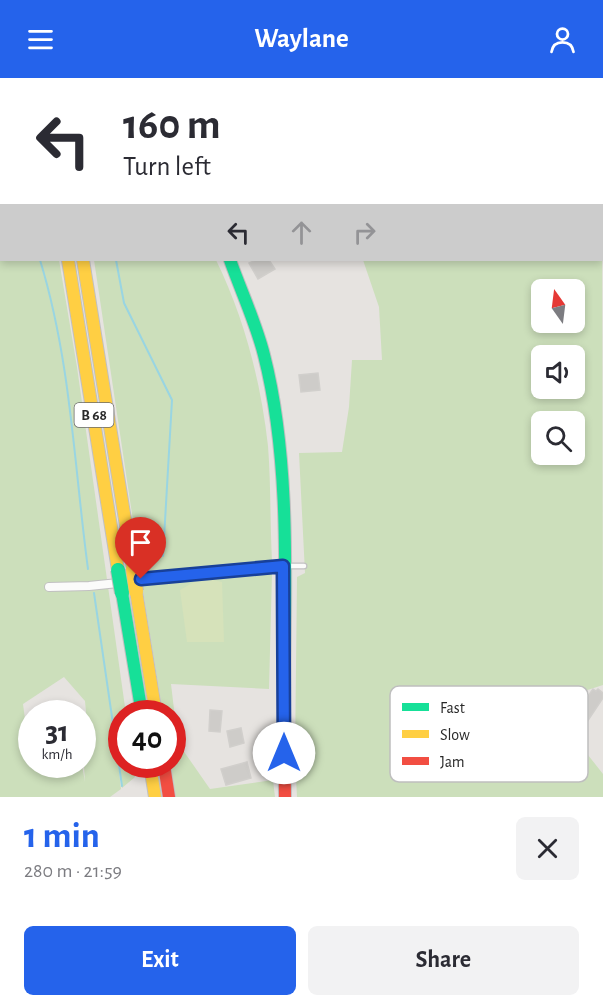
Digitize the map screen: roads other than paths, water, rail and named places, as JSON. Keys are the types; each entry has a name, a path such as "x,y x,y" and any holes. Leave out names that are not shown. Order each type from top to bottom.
{"main road":[{"name":"B 68","path":"68,261 140,700"},
{"name":"B 68","path":"83,261 154,700"},
{"path":"230,261 264,353 274,407 283,505 278,772 285,797"}],"street":[{"path":"50,587 89,586 283,566"}],"lane":[{"path":"283,566 304,566"}],"waterway":[{"path":"40,261 59,336 88,569"},
{"path":"116,261 124,303 172,400 163,556"},
{"path":"94,593 122,786"}]}
